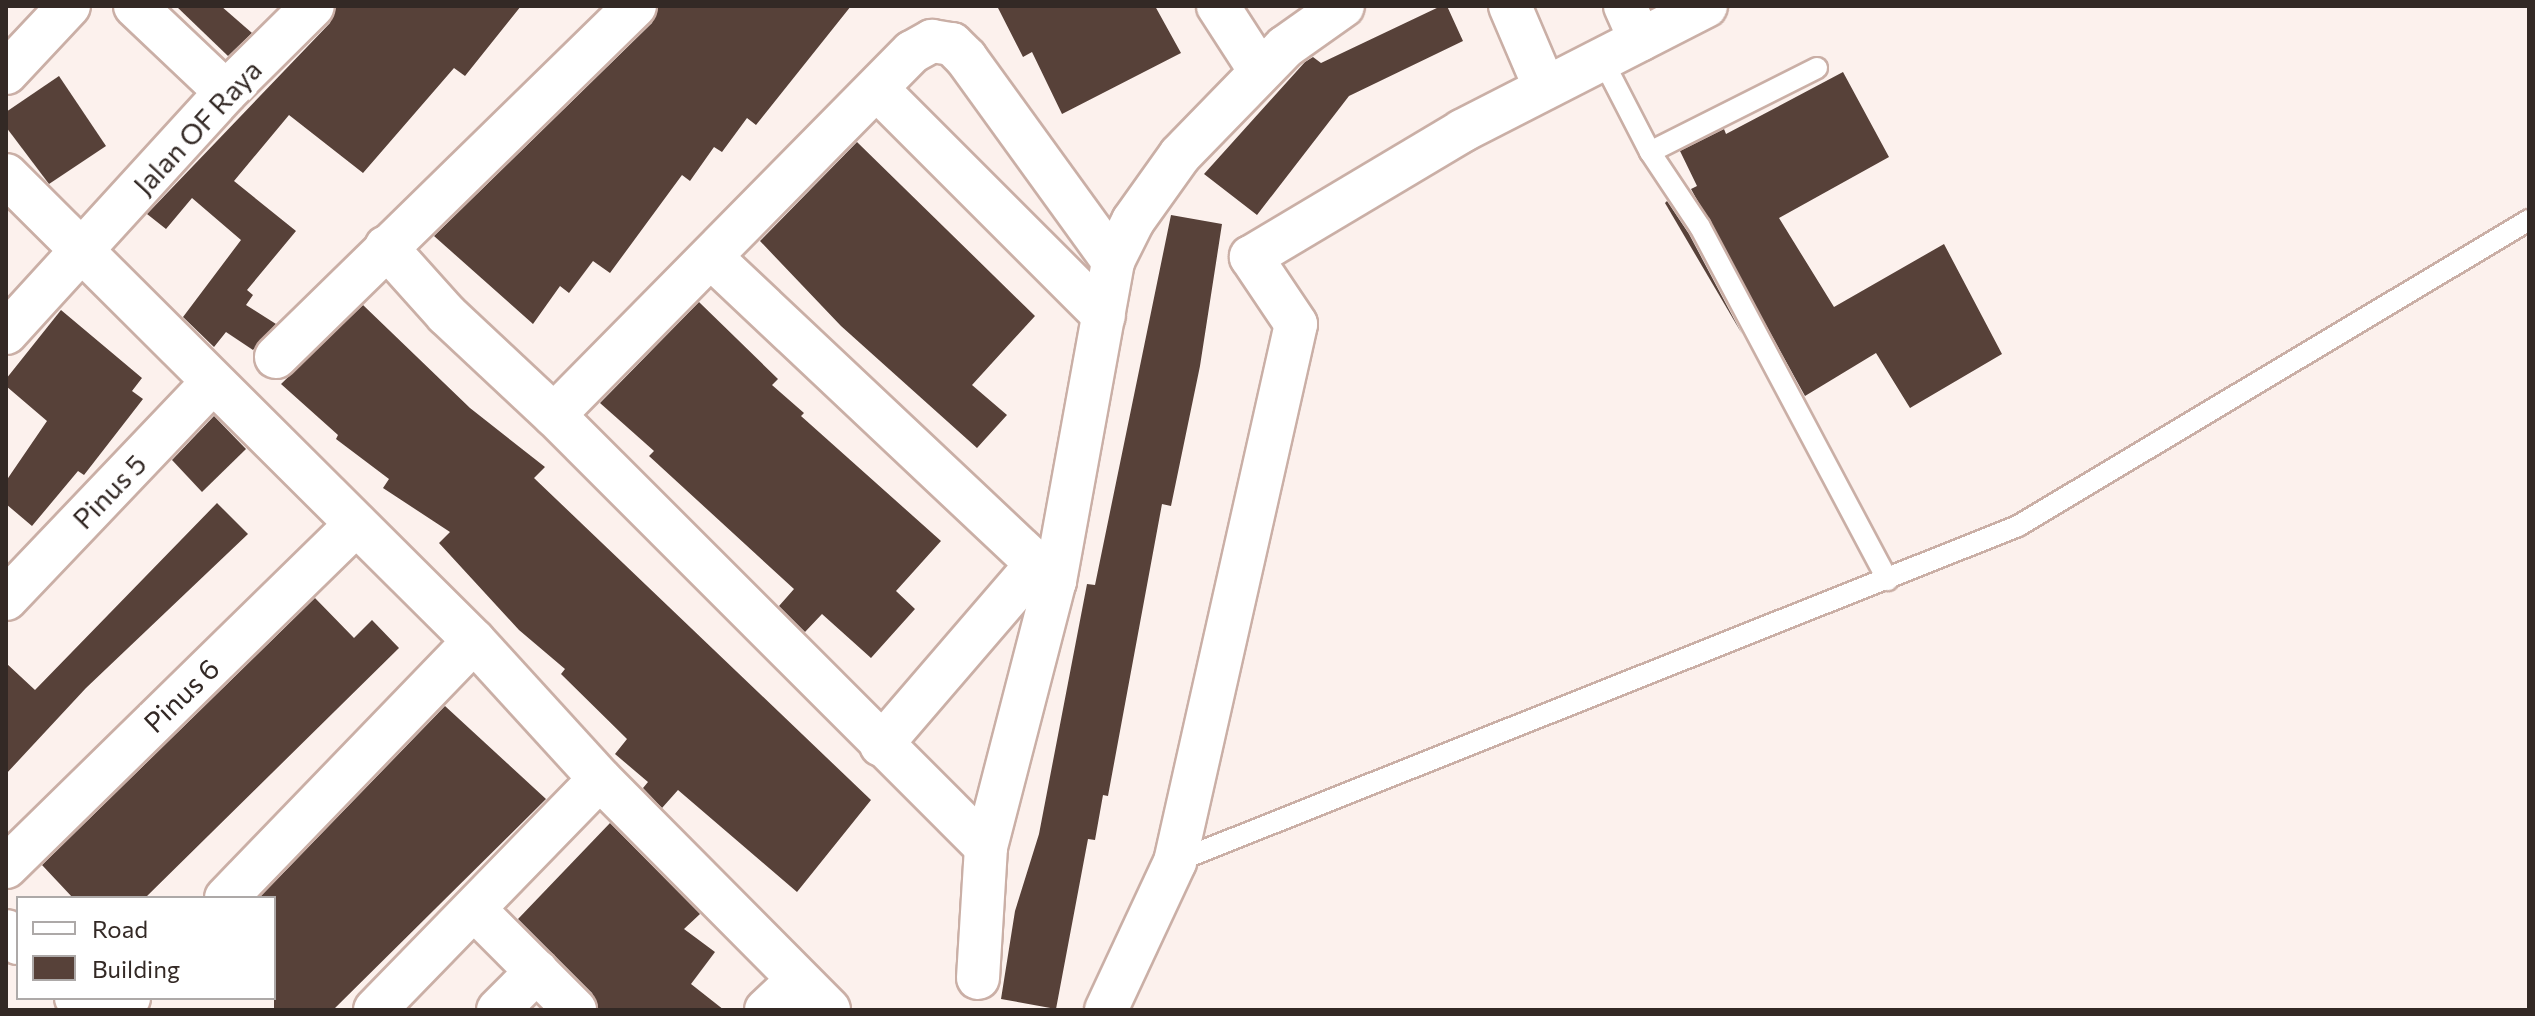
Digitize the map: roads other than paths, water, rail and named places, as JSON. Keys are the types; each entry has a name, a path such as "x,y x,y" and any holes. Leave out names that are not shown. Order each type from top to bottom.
{"street":[{"path":"6,73 69,6"},
{"path":"135,6 226,92"},
{"name":"Jalan OF Raya","path":"6,333 226,92 313,6"},
{"path":"276,357 635,6"},
{"path":"1218,6 1260,71"},
{"path":"978,978 986,847 1104,316 1113,261 1133,221 1180,155 1260,71 1343,6"},
{"path":"1510,6 1545,88"},
{"path":"1106,1010 1175,862 1296,324 1251,257 1601,57 1632,23 1706,6"},
{"path":"554,415 879,91 912,52 932,41 952,44 1113,261"},
{"path":"879,91 1104,316"},
{"path":"6,175 474,641 600,779 829,1010"},
{"path":"386,247 447,315 554,415 986,847"},
{"path":"713,259 1045,573"},
{"name":"Pinus 5","path":"6,599 212,383"},
{"name":"Pinus 6","path":"6,867 356,524"},
{"path":"881,745 1045,573"},
{"path":"228,896 474,641"},
{"path":"375,1010 600,779"},
{"path":"474,909 575,1010"},
{"path":"498,1010 537,971"},
{"path":"766,1010 798,980"}],"lane":[{"path":"1601,57 1650,152 1700,227 1888,580"},
{"path":"1650,152 1817,68"},
{"path":"1175,862 2018,526 2529,220"}]}
